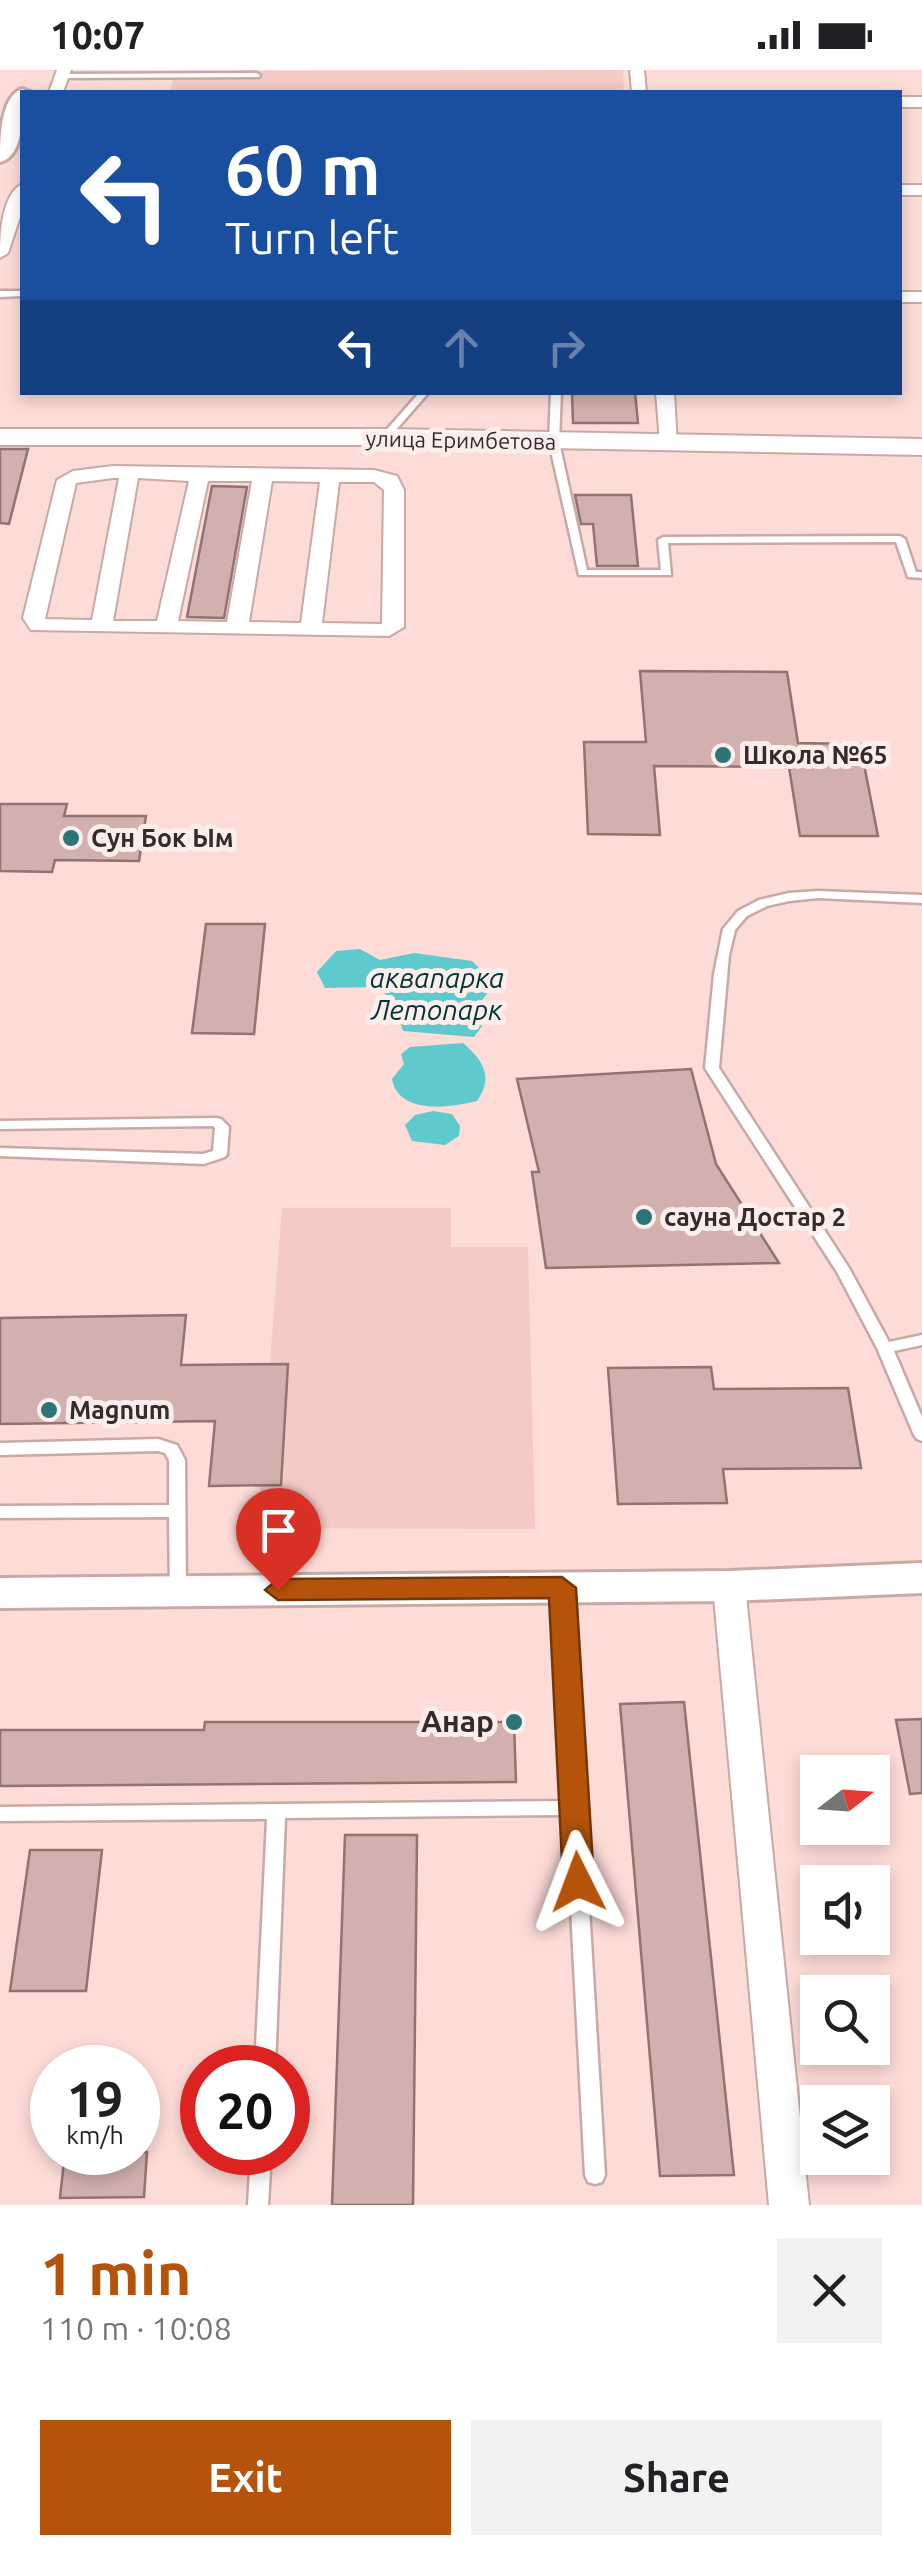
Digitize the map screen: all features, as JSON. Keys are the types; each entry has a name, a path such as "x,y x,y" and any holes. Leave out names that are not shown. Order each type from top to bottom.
{"main road":[{"path":"0,155 20,102"},
{"name":"улица Еримбетова","path":"0,437 385,438 922,447"}],"street":[{"path":"0,253 20,200"},
{"path":"666,395 670,442"},
{"path":"225,474 230,438"},
{"path":"85,474 225,474 390,480 394,490 392,626 380,631 39,625 34,618 67,480 85,474"},
{"path":"101,627 130,474"},
{"path":"166,626 200,475"},
{"path":"237,628 264,475"},
{"path":"310,629 330,476"},
{"path":"0,1593 729,1586 922,1578"},
{"path":"729,1586 788,2205"}],"lane":[{"path":"63,73 256,75"},
{"path":"385,438 422,395"},
{"path":"556,395 554,442 583,573 667,573 662,540 900,539 912,574 922,575"},
{"path":"922,899 824,894 781,898 746,911 729,929 712,1068 844,1271 885,1348 922,1435"},
{"path":"0,1125 216,1122 222,1127 220,1154 204,1159 0,1152"},
{"path":"885,1348 922,1340"},
{"path":"0,1449 158,1445 171,1450 177,1460 178,1591"},
{"path":"0,1512 177,1511"},
{"path":"562,1588 595,2176"},
{"path":"0,1814 574,1808"},
{"path":"265,2045 276,1811"},
{"path":"258,2205 260,2175"}],"shaded area":[{"path":"623,70 624,90 170,90 175,72 47,71"},
{"path":"282,1208 451,1208 451,1247 528,1247 535,1529 257,1528"}],"water":[{"name":"аквапарка Летопарк","path":"360,949 380,960 414,953 472,961 484,973 490,990 475,1009 482,1026 474,1037 403,1031 394,1004 379,987 325,988 317,972 336,951"},
{"path":"463,1043 484,1069 485,1084 477,1101 428,1106 415,1104 397,1091 392,1079 404,1064 401,1054 410,1047"},
{"path":"433,1111 452,1114 460,1126 459,1136 445,1145 412,1141 405,1125 415,1115"}],"building":[{"path":"572,395 635,395 638,423 573,423"},
{"path":"0,449 28,449 9,524 0,523"},
{"path":"212,486 247,487 224,618 187,617"},
{"path":"575,495 631,495 638,566 597,566 593,524 581,524"},
{"name":"Школа №65","path":"640,671 787,672 798,743 860,744 878,836 800,836 789,767 654,766 660,835 588,834 584,742 646,742"},
{"name":"Сун Бок Ым","path":"0,804 67,804 64,816 146,816 139,861 55,860 52,872 0,871"},
{"path":"206,924 265,924 254,1034 192,1033"},
{"path":"691,1069 716,1164 779,1263 546,1268 532,1172 539,1172 517,1079"},
{"path":"186,1315 181,1365 288,1364 281,1485 209,1486 215,1421 0,1424 0,1318"},
{"path":"711,1367 714,1389 848,1388 861,1468 723,1469 727,1503 618,1504 608,1368"},
{"path":"684,1702 734,2175 660,2176 620,1704"},
{"path":"922,1719 922,1793 910,1794 896,1720"},
{"path":"205,1722 514,1722 516,1782 0,1786 0,1730 204,1730"},
{"path":"345,1835 417,1835 413,2205 332,2205"},
{"path":"30,1850 102,1850 86,1991 10,1991"},
{"path":"62,2175 145,2175 144,2197 60,2198"}],"place":[{"name":"Школа №65","path":"723,755"},
{"name":"Сун Бок Ым","path":"71,838"},
{"name":"сауна Достар 2","path":"644,1217"},
{"name":"Magnum","path":"49,1410"},
{"name":"Анар","path":"514,1722"}],"route":[{"path":"278,1590 562,1588 578,1882"}]}
